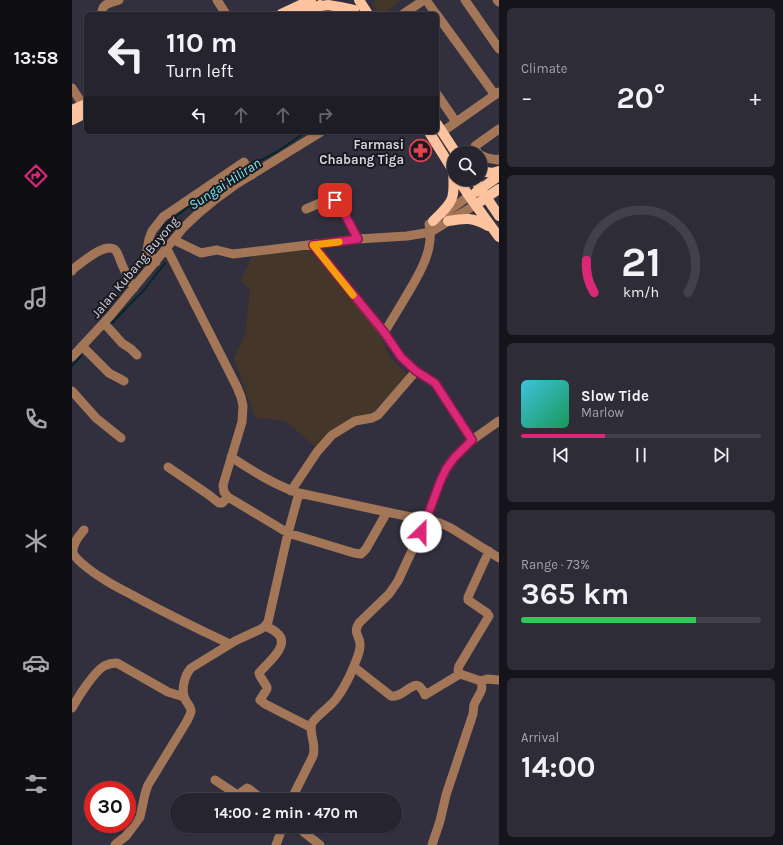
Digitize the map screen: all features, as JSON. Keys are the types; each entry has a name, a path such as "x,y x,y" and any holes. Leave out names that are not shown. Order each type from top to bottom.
{"main road":[{"path":"285,12 310,1 330,0"},
{"path":"347,0 362,7"},
{"path":"310,1 328,6 362,7"},
{"path":"302,12 310,1"},
{"path":"72,110 84,107"},
{"path":"72,120 84,108"},
{"path":"440,128 452,146"},
{"path":"430,134 447,161"},
{"path":"487,172 492,173 499,171"},
{"path":"469,196 499,176"},
{"path":"431,225 450,203 454,196 455,186"},
{"path":"463,186 491,228 499,237"},
{"path":"478,186 499,216"},
{"path":"475,205 499,189"},
{"path":"448,221 460,218 470,218 478,220 491,228"}],"street":[{"path":"101,12 103,7 119,0"},
{"path":"217,0 225,12"},
{"path":"406,12 425,0 435,12"},
{"path":"465,0 499,49"},
{"path":"439,18 497,93 456,122 440,128"},
{"path":"72,88 84,106"},
{"path":"439,97 456,122"},
{"path":"475,146 499,129"},
{"name":"Jalan Kubang Buyong","path":"72,357 112,316 184,228 200,212 235,185 318,134"},
{"path":"487,158 499,159"},
{"path":"156,262 147,250 152,231 163,218 244,162 252,175"},
{"path":"384,332 420,272 429,248 431,225 469,196"},
{"path":"306,208 332,198 338,202 358,239"},
{"path":"174,240 201,253 217,250 233,254 358,239 407,236 431,225 448,221 475,205"},
{"path":"313,245 384,332 401,357 416,371 435,383 472,440"},
{"path":"72,269 94,253 105,249 114,249 134,288"},
{"path":"167,249 241,397 243,406 242,422 223,485 224,492 228,497 288,533 361,554 366,549 386,512"},
{"path":"104,323 122,343 137,355"},
{"path":"82,346 109,373 124,381"},
{"path":"115,845 126,836 140,817 144,794 148,785 191,712 184,697 185,677 187,672 230,644 261,629 268,622 288,533 295,492 317,452 332,435 355,421 372,418 378,415 416,371"},
{"path":"72,391 96,418 121,438"},
{"path":"294,793 314,751 310,727 314,720 336,698 354,667 361,644 356,632 356,627 384,600 398,581 426,520 446,469 454,458 472,440 499,421"},
{"path":"231,457 295,492 440,523 451,528 499,558"},
{"path":"168,466 209,495 219,504 228,497"},
{"path":"84,530 74,544 73,552 75,557 102,578 158,609 230,644"},
{"path":"460,674 458,670 459,666 489,616 468,600 468,597 489,551"},
{"path":"265,626 278,634 282,644 280,650 259,673 267,687 260,700 310,727"},
{"path":"72,708 97,671 105,665 112,663 116,663 168,692 184,697"},
{"path":"354,667 391,696 395,697 399,696 414,685 418,685 425,695 460,674 481,681 487,679 499,680"},
{"path":"432,845 440,821 446,795 474,712 474,708 483,688 481,681"},
{"path":"215,780 234,793"},
{"path":"240,793 247,788 254,793"},
{"path":"276,845 280,833"},
{"path":"305,833 320,845"}],"shaded area":[{"path":"374,0 400,0 386,12 378,12 372,4 375,2"},
{"path":"313,250 362,308 381,337 390,357 408,375 373,413 354,417 316,447 285,421 255,418 234,358 245,335 250,290 241,280 253,254"}],"waterway":[{"name":"Sungai Hiliran","path":"250,166 278,151 303,134"},
{"name":"Sungai Hiliran","path":"157,246 163,226 209,192 245,169"},
{"path":"110,325 144,290 165,263"},
{"path":"72,366 81,356"}],"slow traffic":[{"path":"339,242 313,245 353,295"}],"place":[{"name":"Farmasi Chabang Tiga","path":"420,151"}],"route":[{"path":"335,200 338,202 358,239 313,245 384,332 401,357 416,371 435,383 472,440 454,458 446,469 421,532"}]}
